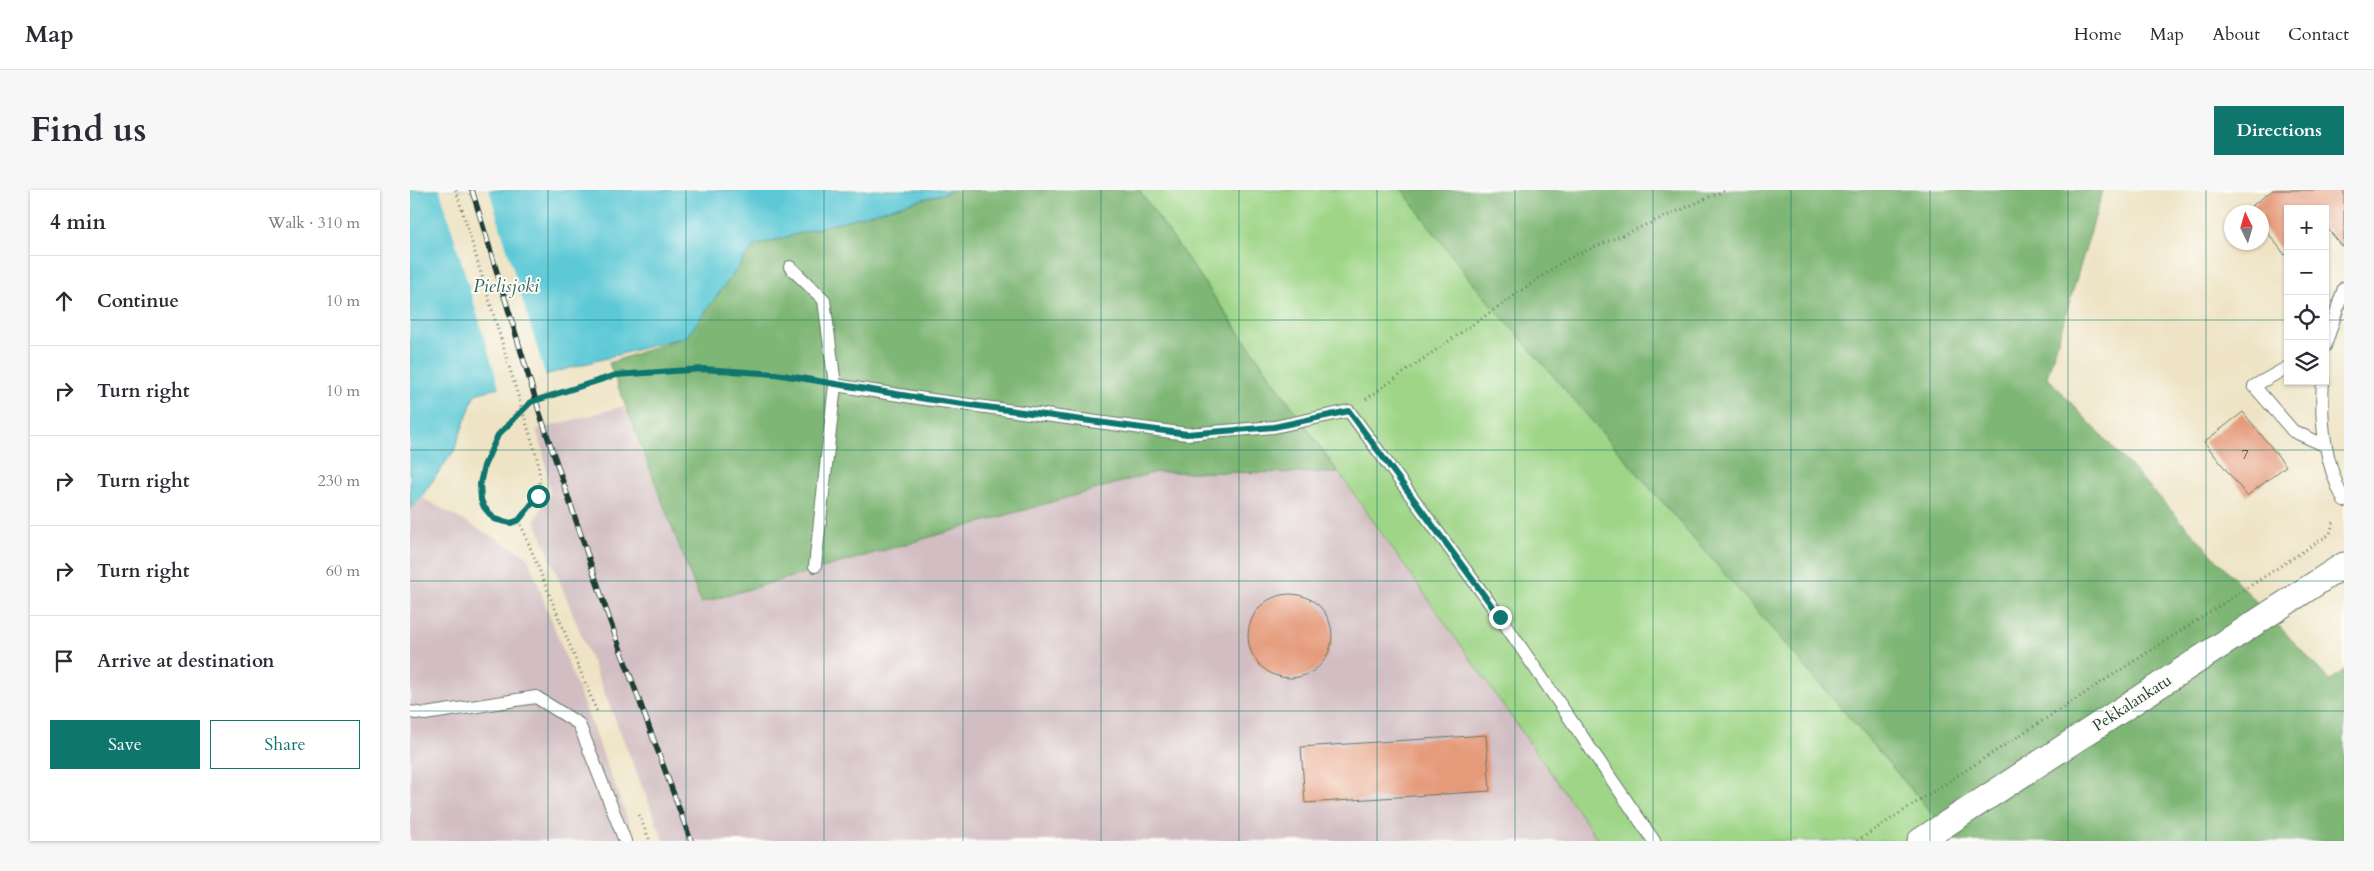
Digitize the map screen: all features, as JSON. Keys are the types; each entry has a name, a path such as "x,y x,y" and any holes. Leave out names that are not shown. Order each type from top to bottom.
{"street":[{"name":"Pekkalankatu","path":"1920,841 2344,565"}],"lane":[{"path":"790,267 824,300 835,385 815,566"},
{"path":"2327,340 2344,288"},
{"path":"2284,369 2254,386 2294,431 2324,446"},
{"path":"835,385 1187,434 1274,427 1349,411 1500,617 1654,841"},
{"path":"2323,385 2321,415 2324,446 2342,497"},
{"path":"410,712 425,714 536,697 578,724 625,841"}],"path":[{"path":"456,190 525,419 541,474 538,496 519,520 511,523 494,519 481,500 480,484 484,466 498,435 531,402 616,375 703,369 776,374 835,385"},
{"path":"1349,411 1565,260 1726,190"},
{"path":"1857,841 2330,534 2342,497"},
{"path":"519,520 598,713"},
{"path":"639,814 650,841"}],"shaded area":[{"path":"624,406 701,603 1156,472 1338,473 1599,841 664,841 535,520 550,493 543,450 536,430"},
{"path":"421,497 527,556 636,841 410,841 410,509"}],"green space":[{"path":"955,190 1139,190 1338,473 1156,472 701,603 609,363 687,336 754,246"},
{"path":"1139,190 1402,190 1470,280 1956,841 1599,841"},
{"path":"1402,190 2103,190 2047,377 2330,681 2344,670 2344,841 1956,841 1470,280"}],"water":[{"name":"Pielisjoki","path":"410,190 955,190 754,246 687,336 475,394 454,451 421,497 410,509"}],"pier":[{"path":"440,190 489,190 546,377 500,390"}],"building":[{"path":"2273,190 2344,190 2344,245 2342,246 2329,230 2329,205 2284,205 2284,254 2269,234 2269,205 2253,205"},
{"path":"2243,412 2286,466 2247,496 2204,442"},
{"path":"1290,594 1313,601 1325,613 1332,636 1325,659 1313,671 1290,678 1267,671 1255,659 1248,636 1255,613 1267,601"},
{"path":"1486,735 1490,791 1305,803 1301,747"}],"railway":[{"path":"472,190 540,414 610,621 691,841"}],"route":[{"path":"538,496 527,513 519,520 511,523 494,519 487,512 481,500 480,484 484,466 498,435 531,402 616,375 703,369 776,374 926,399 1187,434 1274,427 1349,411 1500,617"}]}
